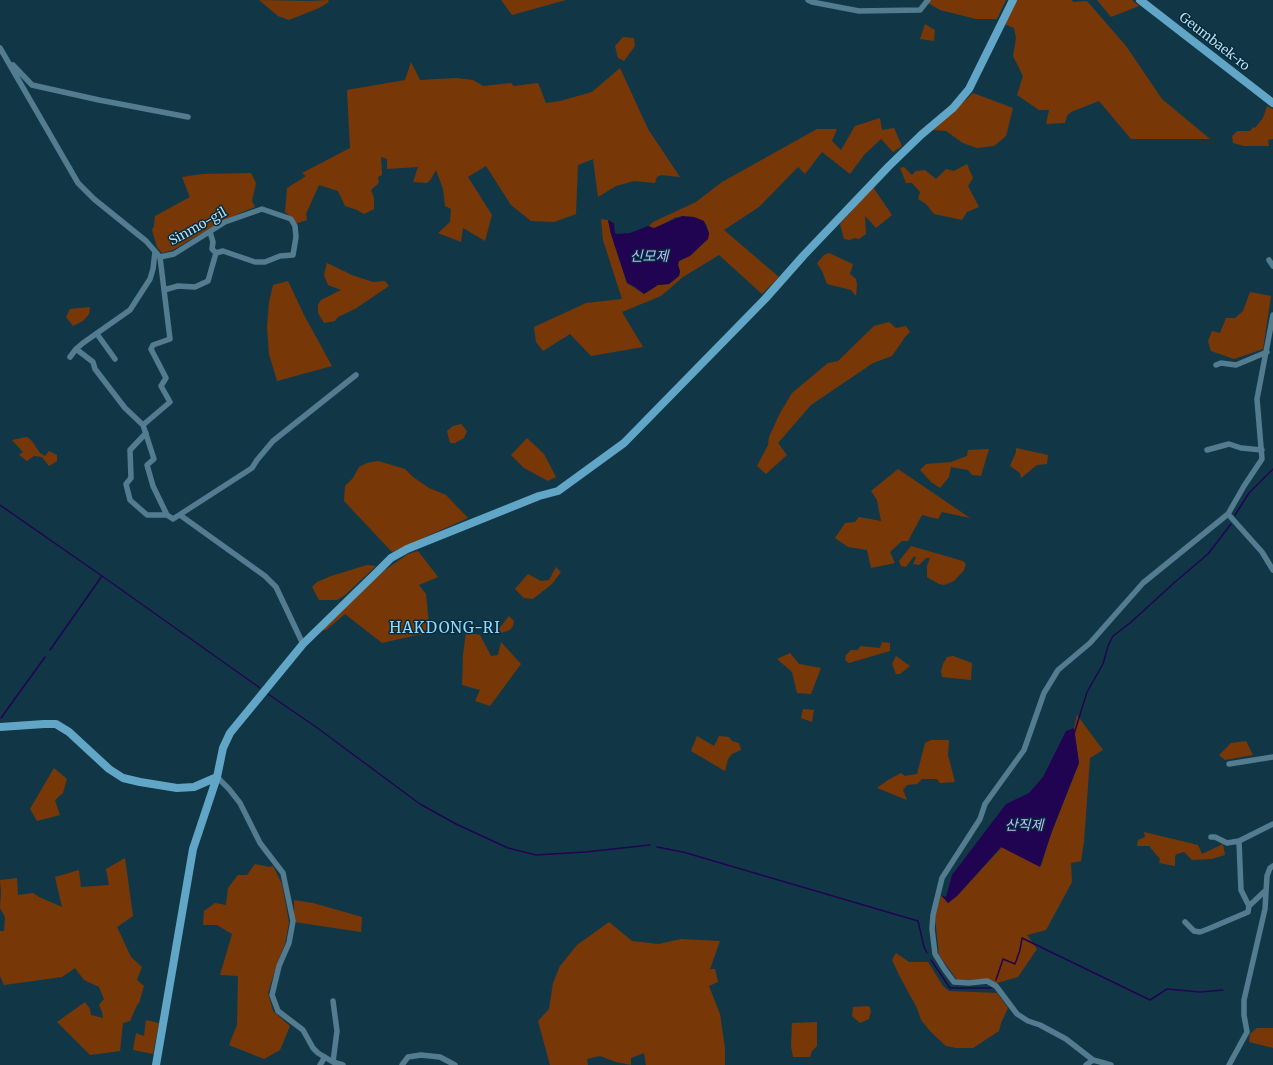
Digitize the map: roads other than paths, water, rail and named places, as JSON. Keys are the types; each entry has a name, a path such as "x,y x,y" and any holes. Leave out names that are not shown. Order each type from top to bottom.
{"street":[{"path":"808,0 859,11 920,10 928,0"},
{"path":"156,1065 193,849 217,777 223,748 230,733 302,644 391,558 407,549 539,496 558,491 624,444 765,299 804,255 889,166 921,135 953,108 969,90 1013,0"},
{"name":"Geumbaek-ro","path":"1140,0 1273,103"},
{"name":"Sinmo-gil","path":"0,48 8,59 78,183 94,199 146,241 160,257 170,339 153,345 151,349 166,378 161,386 170,402 143,425"},
{"path":"8,59 32,85 99,100 188,117"},
{"name":"Sinmo-gil","path":"160,257 174,254 225,222 262,209 291,219 295,226 296,237 293,255 280,256 265,262 255,262 223,250 216,253"},
{"path":"164,290 178,286 195,287 208,281 216,253 212,249 213,242 210,232"},
{"name":"Sinmo-gil","path":"70,357 76,349 130,310 150,279 155,252"},
{"path":"1269,260 1273,266"},
{"path":"1111,1065 1093,1060 1066,1039 1040,1025 1028,1021 1017,1014 996,986 987,981 969,983 954,982 935,954 932,929 934,908 942,878 980,819 985,804 1024,750 1044,693 1058,670 1090,643 1143,583 1228,514 1262,459 1257,398 1273,315"},
{"path":"97,334 115,359"},
{"path":"76,349 93,362 95,369 126,408 143,425 154,459 146,465 153,486 167,515 173,519 252,468 273,441 356,375"},
{"path":"1216,365 1222,363 1236,365 1267,352"},
{"path":"146,433 130,450 131,478 126,484 130,500 147,515 167,515"},
{"path":"1207,450 1229,444 1241,448 1262,450"},
{"path":"180,514 265,576 276,587 302,644"},
{"path":"1228,514 1262,552 1273,570"},
{"path":"0,727 56,724 69,732 109,769 123,778 140,782 177,788 194,787 217,777"},
{"path":"1229,764 1273,757"},
{"path":"217,777 240,803 260,843 283,874 293,920 289,943 279,966 272,995 278,1011 303,1030 313,1048 318,1053 333,1062 343,1065"},
{"path":"1211,837 1215,837 1227,843 1239,841 1273,824"},
{"path":"1185,922 1194,931 1200,932 1248,912 1249,906 1241,890 1239,841"},
{"path":"1229,1065 1247,1032 1244,1015 1244,1000 1265,909 1267,876 1270,868 1273,866"},
{"path":"1249,906 1266,890"},
{"path":"333,1001 337,1031 333,1062"},
{"path":"402,1065 408,1057 421,1055 440,1057 455,1065"},
{"path":"320,1065 325,1057"},
{"path":"1086,1065 1093,1060"}],"water":[{"name":"신모제","path":"682,216 694,217 704,221 709,233 708,239 690,256 679,261 679,276 669,284 658,285 644,294 627,283 608,220 614,223 615,233 617,234 630,233 648,226 654,228"},
{"name":"산직제","path":"1074,728 1079,763 1052,831 1040,867 1001,847 957,896 948,903 941,895 946,897 952,875 1006,804 1029,793 1043,777 1066,731"}],"waterway":[{"path":"1235,515 1249,493 1273,469"},
{"path":"0,505 260,688"},
{"path":"1074,734 1087,692 1103,664 1108,646 1113,636 1130,623 1208,554 1231,524"},
{"path":"50,650 102,576"},
{"path":"1,718 45,657"},
{"path":"268,694 316,727 420,804 456,824 508,848 536,855 585,852 650,845"},
{"path":"657,847 683,852 918,921 924,947 927,953"},
{"path":"996,980 1003,959 1015,964 1022,938 1150,1000 1167,989 1200,992 1223,990"},
{"path":"931,960 950,988 991,988"}],"district":[{"name":"HAKDONG-RI","path":"445,629"}]}
